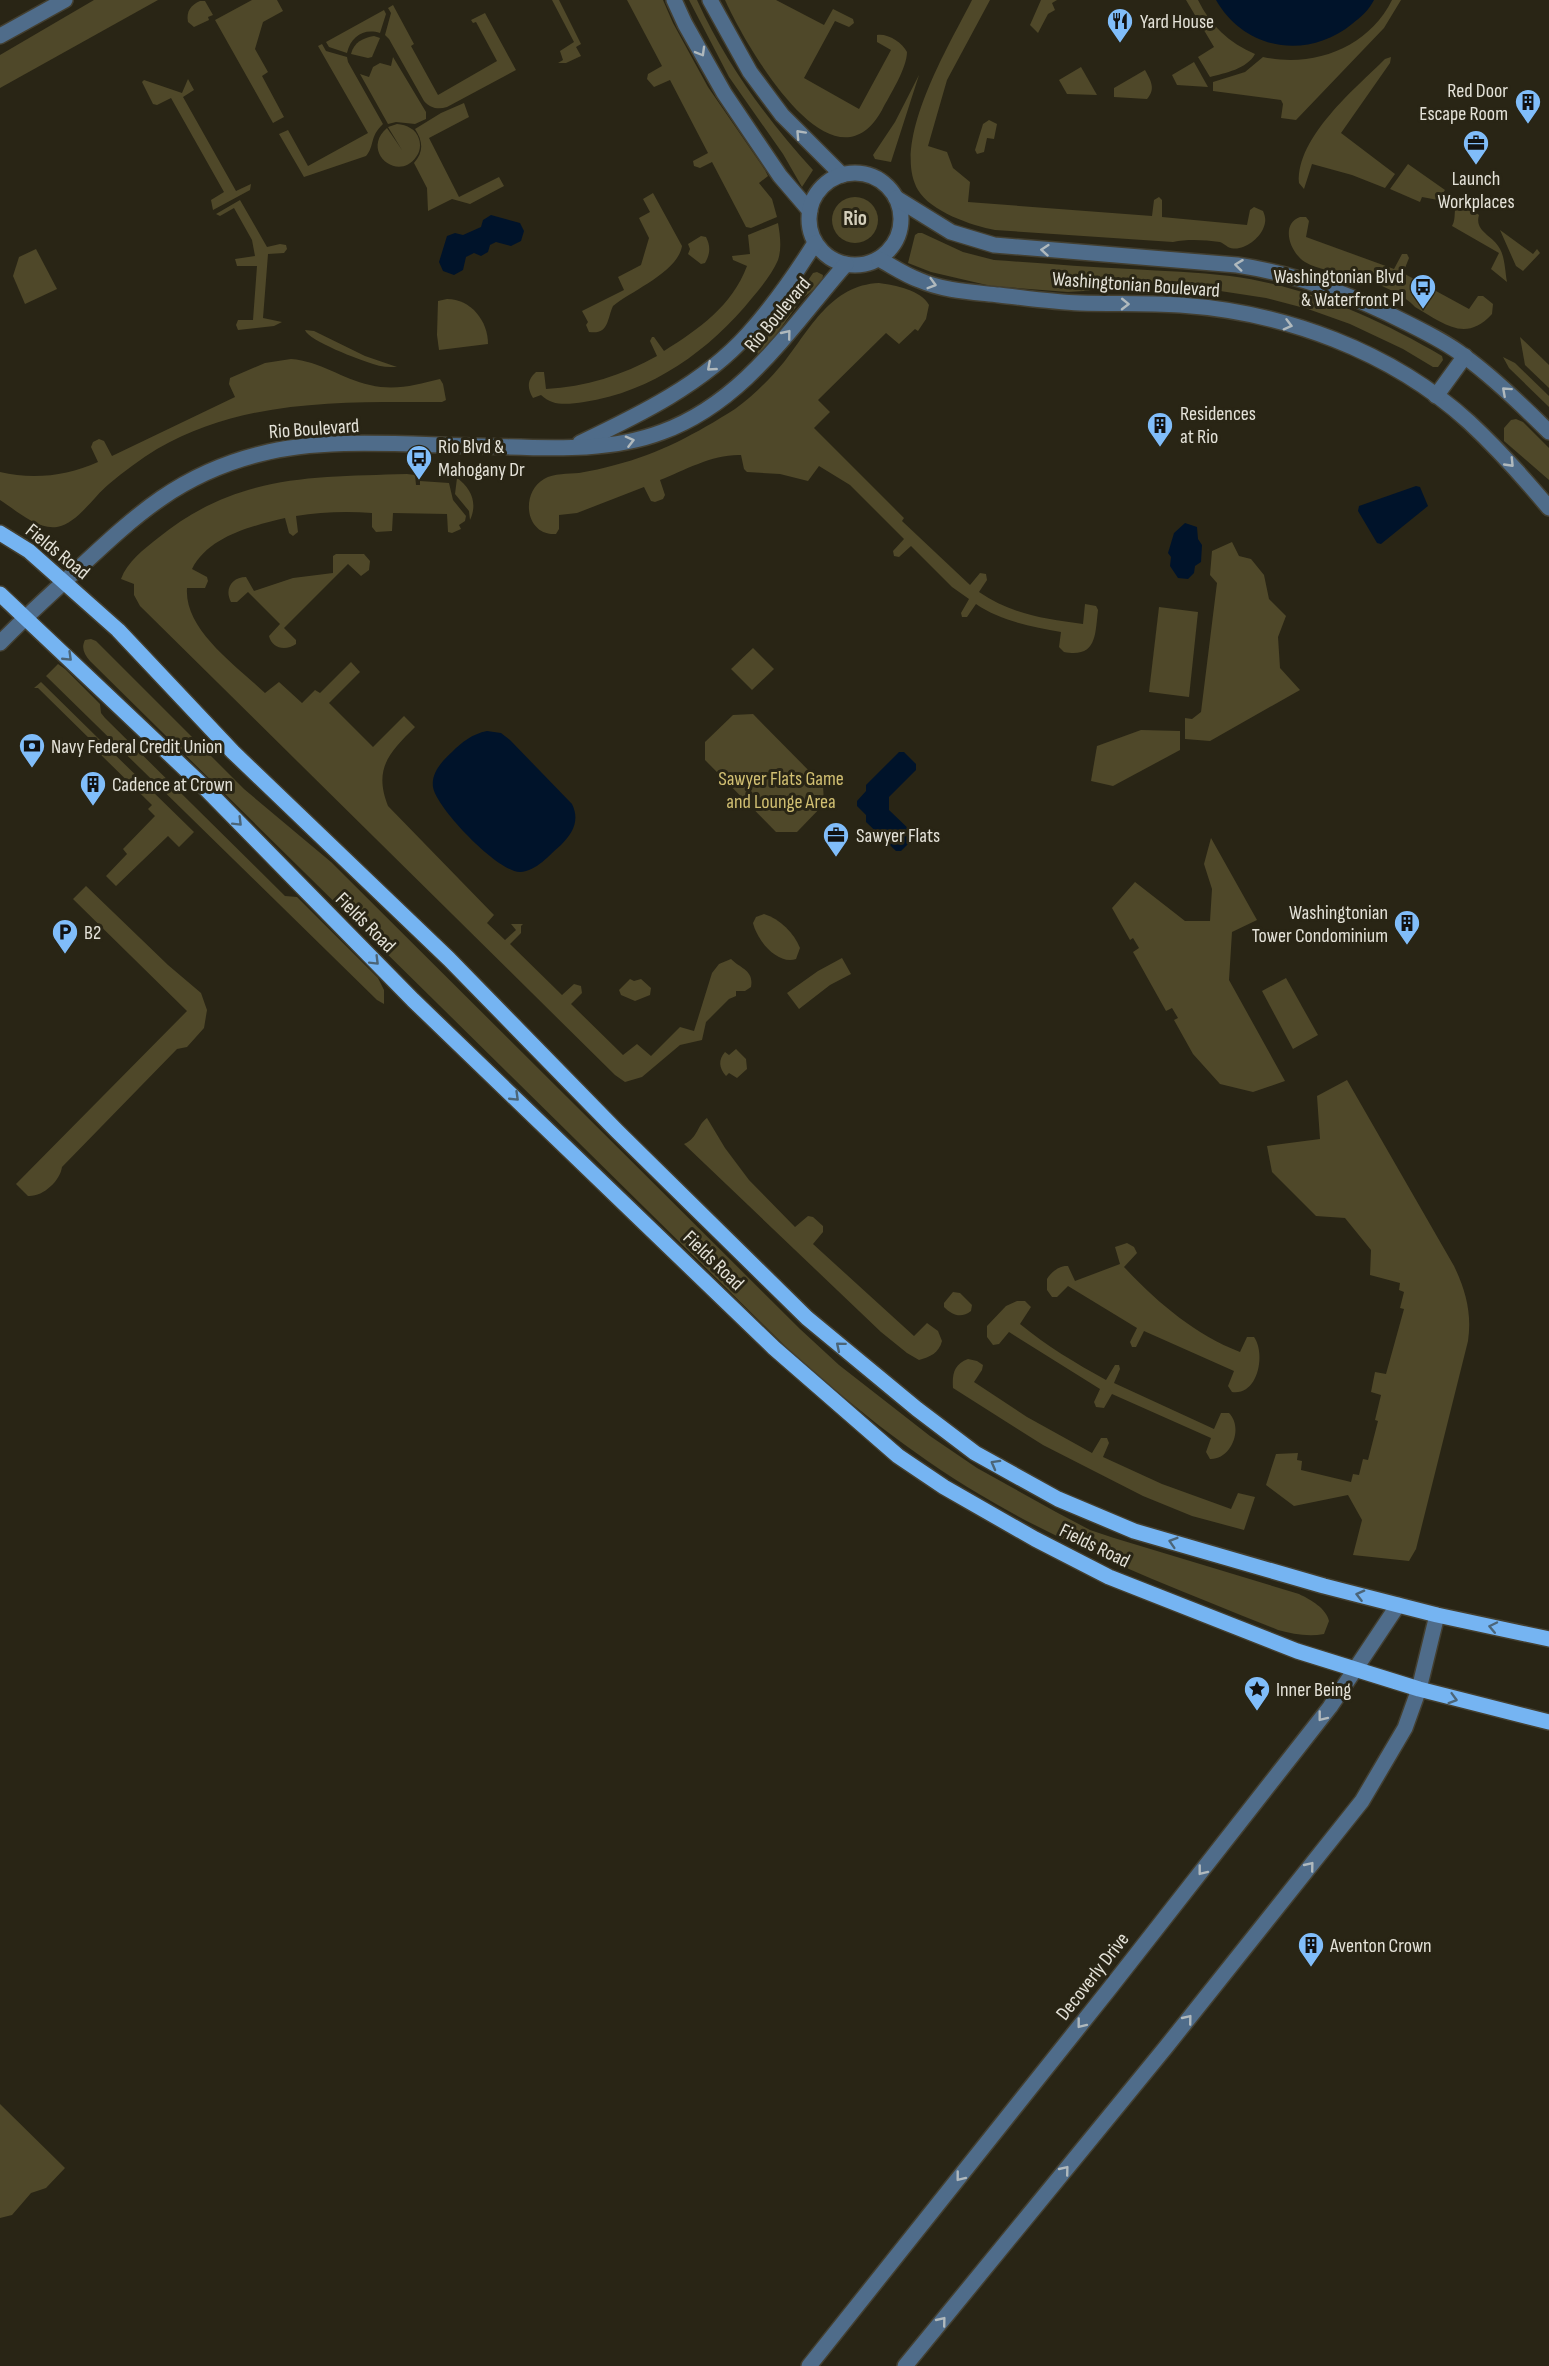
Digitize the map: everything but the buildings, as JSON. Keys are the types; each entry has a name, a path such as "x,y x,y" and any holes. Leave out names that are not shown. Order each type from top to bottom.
{"main road":[{"name":"Fields Road","path":"0,533 29,550 118,630 234,752 449,959 617,1131 807,1318 975,1454 1058,1499 1134,1531 1398,1605 1549,1639"},
{"name":"Fields Road","path":"0,594 26,616 202,785 413,1000 774,1348 898,1456 954,1493 1035,1539 1109,1576 1297,1651 1419,1689 1549,1722"}],"street":[{"path":"0,36 65,0"},
{"path":"674,0 724,93 780,176 810,211"},
{"path":"710,0 750,72 775,106 811,146 842,175"},
{"path":"858,174 873,177 886,186 896,198 901,227 893,245 879,259 857,265 846,264 834,260 815,243 810,228 810,211 814,199 831,180 842,175 858,174"},
{"name":"Washingtonian Boulevard","path":"896,198 932,223 951,232 994,245 1163,258 1265,269 1322,285 1369,303 1443,341 1507,391 1549,432"},
{"name":"Rio Boulevard","path":"572,447 625,421 699,377 746,336 773,304 815,243"},
{"name":"Washingtonian Boulevard","path":"879,259 919,280 954,291 1077,303 1179,305 1248,314 1308,330 1347,344 1436,396 1467,421 1512,464 1549,508"},
{"name":"Rio Boulevard","path":"0,643 26,616 138,514 192,477 261,453 295,447 340,445 572,447 617,444 663,432 714,405 758,369 846,264"},
{"path":"1436,396 1465,356"},
{"name":"Decoverly Drive","path":"809,2366 1330,1707 1398,1605"},
{"path":"905,2366 1159,2056 1362,1800 1405,1728 1419,1689 1437,1615"}],"green space":[{"path":"94,0 158,0 0,88 0,55"},
{"path":"252,0 277,0 283,11 263,22 255,49 268,72 262,76 284,117 273,123 215,20"},
{"path":"552,0 559,0 581,44 576,47 581,56 566,63 558,63 563,60 560,51 574,42"},
{"path":"627,0 663,0 708,87 765,170 768,176 759,183 772,199 777,217 751,228 746,227 712,162 700,168 694,166 693,161 708,153 670,80 654,87 647,79 648,74 662,66"},
{"path":"689,0 697,0 708,24 748,90 813,170 802,187 783,154 729,77"},
{"path":"725,0 776,0 824,25 833,9 853,19 854,23 849,27 835,21 804,78 859,109 891,50 877,42 877,35 885,35 898,42 907,52 906,58 882,110 862,133 839,137 815,126 792,104 770,77"},
{"path":"972,0 990,0 947,80 928,146 947,152 953,168 970,182 968,202 1152,216 1154,200 1159,197 1162,200 1162,217 1247,225 1250,210 1254,207 1263,211 1265,218 1263,229 1257,237 1243,247 1233,248 1220,242 1208,241 1173,242 995,230 964,221 932,205 918,190 911,170 912,146 917,120 938,67"},
{"path":"1041,0 1057,0 1052,3 1055,10 1048,14 1038,33 1030,25"},
{"path":"1186,0 1198,0 1208,17 1221,32 1255,54 1251,59 1235,70 1210,77 1198,57 1214,47"},
{"path":"1392,0 1401,0 1384,28 1296,120 1281,118 1283,104 1281,100 1213,91 1213,82 1245,72 1263,57 1282,60 1301,59 1338,51 1369,31 1382,17"},
{"path":"200,1 205,1 213,15 208,17 209,20 194,27 188,22 188,15 192,7"},
{"path":"393,5 414,44 411,46 438,95 497,61 476,22 473,23 471,20 485,13 516,70 447,107 432,107 424,101 385,35 391,13 388,8"},
{"path":"384,10 386,14 380,33 369,32 359,35 352,42 347,53 329,47 326,42"},
{"path":"374,36 380,38 372,57 351,54 354,46 360,41"},
{"path":"322,44 326,51 347,57 383,124 376,133 366,156 304,177 279,134 288,130 308,166 368,133 318,46"},
{"path":"393,57 426,112 426,119 415,124 396,122 388,124 360,74 369,77 373,67 380,63 391,66"},
{"path":"1391,57 1390,63 1341,133 1395,174 1385,188 1352,175 1312,164 1304,189 1299,183 1301,166 1307,148 1317,131 1344,99 1385,59"},
{"path":"1194,62 1208,87 1177,85 1172,75"},
{"path":"1081,67 1097,95 1067,94 1059,80"},
{"path":"1145,70 1152,88 1147,99 1114,97 1114,88"},
{"path":"919,75 891,162 875,159 873,155 895,122"},
{"path":"188,79 194,90 183,97 236,191 251,184 250,190 213,210 211,200 224,192 171,98 157,105 153,104 142,82 144,80 182,93"},
{"path":"464,103 469,117 429,138 459,197 499,177 504,186 470,204 452,199 428,211 427,188 414,163 420,155 421,146 415,129 441,113"},
{"path":"989,120 997,124 994,139 987,138 984,152 977,154 975,150 983,124"},
{"path":"397,124 413,130 420,144 416,157 400,167 385,161 378,146 380,137 387,128 402,150 388,127"},
{"path":"1408,164 1445,190 1438,200 1422,197 1420,202 1390,189"},
{"path":"653,193 682,246 679,255 653,280 613,306 604,329 589,332 586,325 588,322 582,311 624,290 618,277 641,265 649,238 639,218 650,212 643,199"},
{"path":"855,197 871,204 878,220 871,236 855,243 839,236 832,220 839,204"},
{"path":"240,200 267,247 286,245 287,249 284,253 268,254 263,318 282,322 274,326 238,330 236,325 238,320 253,320 257,266 237,266 235,259 255,256 252,240 234,208 220,216 216,214"},
{"path":"1459,200 1479,215 1479,226 1500,249 1507,282 1491,269 1499,253 1452,226"},
{"path":"1300,217 1306,217 1309,221 1306,237 1394,269 1402,254 1407,254 1409,258 1403,273 1469,309 1478,296 1483,296 1493,304 1492,314 1472,328 1453,327 1435,319 1403,297 1375,283 1310,265 1295,252 1289,239 1290,226"},
{"path":"778,223 780,251 773,270 736,317 718,335 678,366 633,389 609,397 567,404 556,403 541,395 533,398 529,384 536,372 544,372 546,389 589,383 631,369 657,356 650,341 652,337 664,351 690,334 723,305 741,280 747,266 733,260 732,256 750,254 748,235"},
{"path":"1500,230 1533,254 1537,249 1540,253 1523,271 1516,266"},
{"path":"918,233 963,252 994,260 1230,276 1286,287 1340,306 1392,329 1442,356 1443,360 1438,367 1433,367 1403,349 1350,324 1308,309 1266,298 1194,287 1163,286 1068,292 991,286 931,272 908,263 915,235"},
{"path":"701,236 706,237 709,250 705,263 701,264 688,254 690,249 688,244"},
{"path":"36,249 57,289 25,304 13,276 19,257"},
{"path":"813,273 823,275 822,282 801,300 762,354 755,353"},
{"path":"879,283 900,287 920,296 929,305 926,319 918,331 915,329 899,344 886,333 818,400 830,412 814,428 904,518 902,521 970,585 980,573 986,574 987,580 979,592 1003,606 1016,610 1083,624 1085,604 1096,606 1098,610 1095,636 1088,648 1075,653 1064,652 1059,647 1061,632 1006,619 976,604 967,617 962,617 961,613 969,599 952,587 911,546 899,557 894,556 893,551 904,539 850,485 819,466 808,481 780,474 747,472 744,469 741,455 720,457 699,463 660,480 665,495 663,499 655,502 651,501 644,487 577,513 559,515 559,529 556,534 546,533 532,521 529,512 531,494 536,485 544,479 631,460 662,449 706,426 735,409 761,387 784,362 823,311 835,300 862,286"},
{"path":"456,300 471,307 485,327 488,344 439,350 438,301"},
{"path":"305,330 314,331 365,356 397,367 376,365 347,354 325,345"},
{"path":"1520,337 1549,365 1549,388 1525,365"},
{"path":"1503,357 1515,363 1549,396 1549,407 1509,368"},
{"path":"291,359 312,363 379,387 405,386 440,379 446,400 442,402 332,403 296,406 225,420 191,432 157,449 103,489 72,520 57,527 34,522 0,500 0,472 37,476 86,467 98,462 91,447 93,442 99,439 104,441 112,456 235,397 229,384 230,378 265,363"},
{"path":"1516,419 1523,422 1549,448 1549,480 1504,441 1504,428 1511,420"},
{"path":"415,475 416,485 420,485 420,481 449,483 453,500 466,516 465,521 459,525 461,529 452,533 448,532 447,514 393,513 392,531 376,532 372,527 372,513 343,512 296,516 298,532 293,536 289,533 285,518 259,525 232,534 209,548 192,569 207,577 208,581 205,588 187,588 188,603 203,633 214,646 265,693 279,682 302,703 315,690 320,693 351,662 360,672 329,703 373,747 404,716 415,727 386,762 382,781 388,806 494,915 487,923 505,940 516,930 511,924 523,924 521,933 510,944 562,995 574,984 581,986 582,993 571,1004 623,1055 637,1044 651,1056 680,1027 694,1031 712,973 719,964 731,959 749,973 751,987 745,991 736,991 736,996 729,999 706,1022 702,1040 680,1045 642,1077 625,1082 615,1075 140,606 134,595 134,584 121,579 127,567 142,551 187,517 217,501 246,490 307,479"},
{"path":"457,478 472,496 473,508 470,520 469,511 455,494"},
{"path":"1232,542 1239,556 1251,559 1264,575 1269,599 1286,616 1278,637 1280,668 1300,690 1210,741 1185,739 1185,718 1192,719 1201,712 1217,583 1210,575 1212,551"},
{"path":"336,554 364,554 370,561 369,570 361,576 348,564 284,628 296,640 296,644 292,646 280,648 273,644 269,636 280,624 248,592 237,602 231,602 229,588 237,579 246,577 254,591 293,578 333,573 333,556"},
{"path":"1159,607 1198,612 1189,697 1149,692"},
{"path":"85,640 96,641 244,789 331,862 800,1329 839,1365 930,1436 977,1468 1056,1512 1090,1530 1299,1594 1325,1612 1329,1621 1324,1634 1301,1635 1278,1630 1087,1551 1014,1514 953,1478 856,1407 787,1348 90,661 83,646"},
{"path":"753,648 774,669 752,690 731,669"},
{"path":"58,664 100,704 101,713 105,718 285,896 297,897 378,978 384,990 384,1004 377,1000 46,676"},
{"path":"41,682 101,741 97,746 38,688 34,688"},
{"name":"Sawyer Flats Game and Lounge Area","path":"753,714 823,785 824,804 797,832 776,832 705,760 705,742 733,715"},
{"path":"1141,730 1180,731 1180,750 1113,786 1091,781 1097,746"},
{"path":"105,745 194,832 179,847 168,836 116,886 106,876 127,854 123,849 155,816 148,809 152,805 98,752"},
{"path":"1211,838 1257,920 1232,932 1229,980 1285,1081 1253,1092 1220,1084 1193,1054 1174,1020 1178,1018 1172,1008 1166,1011 1133,952 1139,948 1133,938 1130,940 1112,908 1135,882 1185,921 1210,921 1212,889 1204,864"},
{"path":"86,886 168,965 201,993 207,1010 204,1028 187,1047 177,1049 62,1167 58,1178 50,1187 39,1194 28,1196 16,1184 187,1011 73,899"},
{"path":"764,914 781,923 794,937 800,948 796,959 789,960 775,955 763,943 753,923 756,917"},
{"path":"842,958 851,974 830,985 799,1009 787,993 818,971"},
{"path":"1286,978 1318,1035 1293,1049 1262,991"},
{"path":"630,979 634,981 641,979 651,988 650,995 635,1001 621,995 619,990"},
{"path":"736,1049 746,1059 747,1069 737,1078 729,1073 726,1076 720,1064 725,1052 729,1055"},
{"path":"1347,1080 1454,1266 1462,1284 1468,1312 1468,1341 1416,1549 1409,1561 1353,1555 1362,1520 1348,1495 1294,1506 1266,1485 1276,1454 1298,1453 1297,1460 1302,1461 1301,1470 1351,1482 1353,1474 1359,1475 1363,1459 1368,1460 1378,1421 1375,1420 1381,1395 1371,1392 1375,1372 1386,1374 1404,1309 1400,1308 1404,1292 1399,1290 1400,1283 1370,1275 1371,1250 1345,1218 1316,1216 1272,1172 1267,1146 1320,1139 1317,1096"},
{"path":"707,1118 725,1148 749,1180 795,1227 808,1216 813,1217 823,1226 823,1232 813,1244 914,1336 927,1323 938,1331 942,1341 936,1351 919,1360 881,1332 684,1144 695,1135"},
{"path":"1127,1243 1134,1247 1137,1253 1124,1267 1150,1293 1192,1327 1240,1352 1247,1337 1254,1337 1258,1344 1259,1363 1254,1381 1248,1387 1232,1392 1228,1386 1234,1371 1144,1331 1136,1347 1132,1347 1130,1342 1137,1328 1068,1286 1057,1297 1052,1297 1047,1290 1047,1279 1062,1267 1068,1266 1075,1281 1120,1264 1115,1247"},
{"path":"953,1292 960,1293 972,1305 971,1311 964,1315 957,1315 944,1307 944,1303"},
{"path":"1017,1301 1025,1301 1031,1307 1020,1324 1040,1340 1106,1380 1115,1365 1119,1365 1120,1369 1114,1383 1214,1429 1221,1413 1229,1413 1233,1419 1235,1434 1229,1449 1217,1458 1210,1459 1206,1452 1211,1438 1112,1394 1104,1408 1096,1407 1094,1402 1100,1389 1009,1332 999,1344 993,1345 987,1337 987,1326 1006,1306"},
{"path":"968,1359 983,1365 974,1382 1027,1417 1092,1453 1101,1438 1107,1438 1109,1443 1103,1457 1162,1484 1231,1509 1238,1493 1255,1497 1244,1530 1192,1516 1143,1496 1043,1445 953,1388 955,1370"},
{"path":"0,2104 65,2168 46,2188 31,2193 12,2215 0,2218"}],"water":[{"path":"1216,0 1374,0 1362,16 1335,35 1316,43 1297,46 1278,45 1243,30 1228,17"},
{"path":"491,215 520,223 524,231 521,241 511,246 496,242 490,245 488,252 481,256 474,253 466,257 463,270 454,275 443,271 439,262 447,236 455,233 463,235 481,227 483,220"},
{"path":"1416,486 1420,487 1428,506 1381,544 1377,543 1358,511 1359,506"},
{"path":"1185,523 1197,527 1198,539 1202,545 1201,562 1195,566 1194,573 1188,579 1178,578 1170,566 1171,557 1168,553 1174,533"},
{"path":"487,731 501,733 510,740 572,804 574,810 574,826 565,840 542,862 526,871 510,869 484,851 456,823 437,797 433,787 435,772 445,759 468,739"},
{"path":"899,752 904,752 916,764 916,770 889,797 889,810 913,833 913,839 901,851 896,851 866,822 866,815 857,806 857,801 866,791 866,785"}],"place":[{"name":"Yard House","path":"1120,44"},
{"name":"Red Door Escape Room","path":"1528,125"},
{"name":"Launch Workplaces","path":"1476,166"},
{"name":"Washingtonian Blvd & Waterfront Pl","path":"1423,310"},
{"name":"Residences at Rio","path":"1160,448"},
{"name":"Rio Blvd & Mahogany Dr","path":"419,481"},
{"name":"Navy Federal Credit Union","path":"32,769"},
{"name":"Cadence at Crown","path":"93,807"},
{"name":"Sawyer Flats","path":"836,858"},
{"name":"Washingtonian Tower Condominium","path":"1407,946"},
{"name":"B2","path":"65,955"},
{"name":"Inner Being","path":"1257,1712"},
{"name":"Aventon Crown","path":"1311,1968"}],"district":[{"name":"Rio","path":"855,218"}]}
